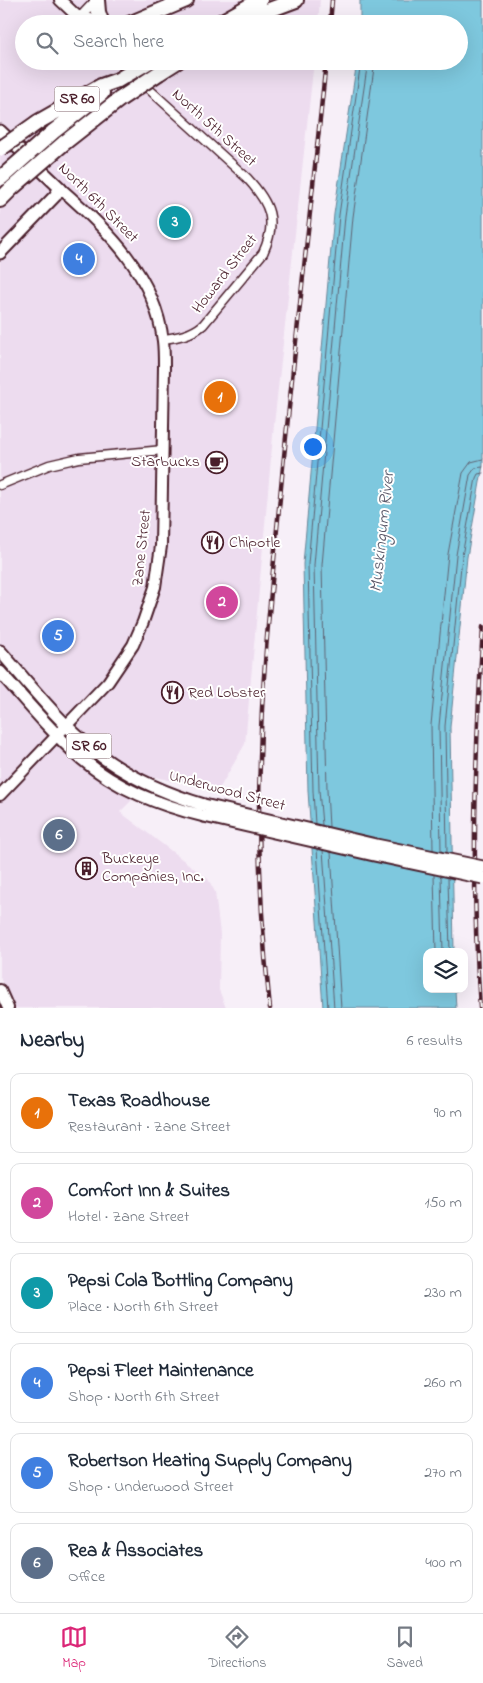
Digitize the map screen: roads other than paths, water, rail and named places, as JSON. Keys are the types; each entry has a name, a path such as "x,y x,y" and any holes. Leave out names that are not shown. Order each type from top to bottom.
{"highway":[{"path":"97,0 99,15"},
{"path":"150,15 186,0"},
{"path":"233,15 260,0"},
{"path":"258,15 296,0"},
{"path":"0,179 53,132 118,80 135,70"},
{"path":"0,200 64,143 120,99 164,70"},
{"name":"SR 60","path":"0,149 38,122 101,86 118,80"}],"main road":[{"path":"60,0 74,15"},
{"name":"North 6th Street","path":"0,131 121,246 144,280 153,301 163,340"},
{"path":"0,253 55,196 60,188"},
{"name":"Zane Street","path":"0,795 101,690 133,645 150,605 161,546 163,340"},
{"name":"Underwood Street","path":"0,651 67,725 92,749 135,777 204,811"},
{"name":"Underwood Street","path":"0,672 81,758 117,783 158,803 204,811 375,850"},
{"name":"SR 60","path":"375,850 483,867"},
{"name":"SR 60","path":"375,850 483,878"},
{"path":"0,990 8,1008"}],"street":[{"path":"85,15 97,0"},
{"name":"North 5th Street","path":"128,70 247,178 262,194 267,204 271,228"},
{"name":"Howard Street","path":"163,340 186,336 195,332 203,325 263,253 269,240 271,228"},
{"path":"0,485 49,465 72,459 163,450"}],"water":[{"name":"Muskingum River","path":"360,0 483,0 483,465 467,557 450,727 454,948 423,948 423,993 455,993 456,1008 323,1008 308,791 303,564 334,214 356,70 468,70 468,15 360,15"}],"railway":[{"path":"331,15 332,0"},
{"path":"270,1008 264,946 259,853 261,728 284,452 325,70"},
{"path":"480,1008 477,960 475,818 483,627"}],"place":[{"name":"Pepsi Cola Bottling Company","path":"175,222"},
{"name":"Pepsi Fleet Maintenance","path":"79,259"},
{"name":"Texas Roadhouse","path":"220,397"},
{"name":"Starbucks","path":"216,462"},
{"name":"Chipotle","path":"213,543"},
{"name":"Comfort Inn & Suites","path":"222,602"},
{"name":"Robertson Heating Supply Company","path":"58,636"},
{"name":"Red Lobster","path":"172,693"},
{"name":"Rea & Associates","path":"59,835"},
{"name":"Buckeye Companies, Inc.","path":"86,868"}]}
